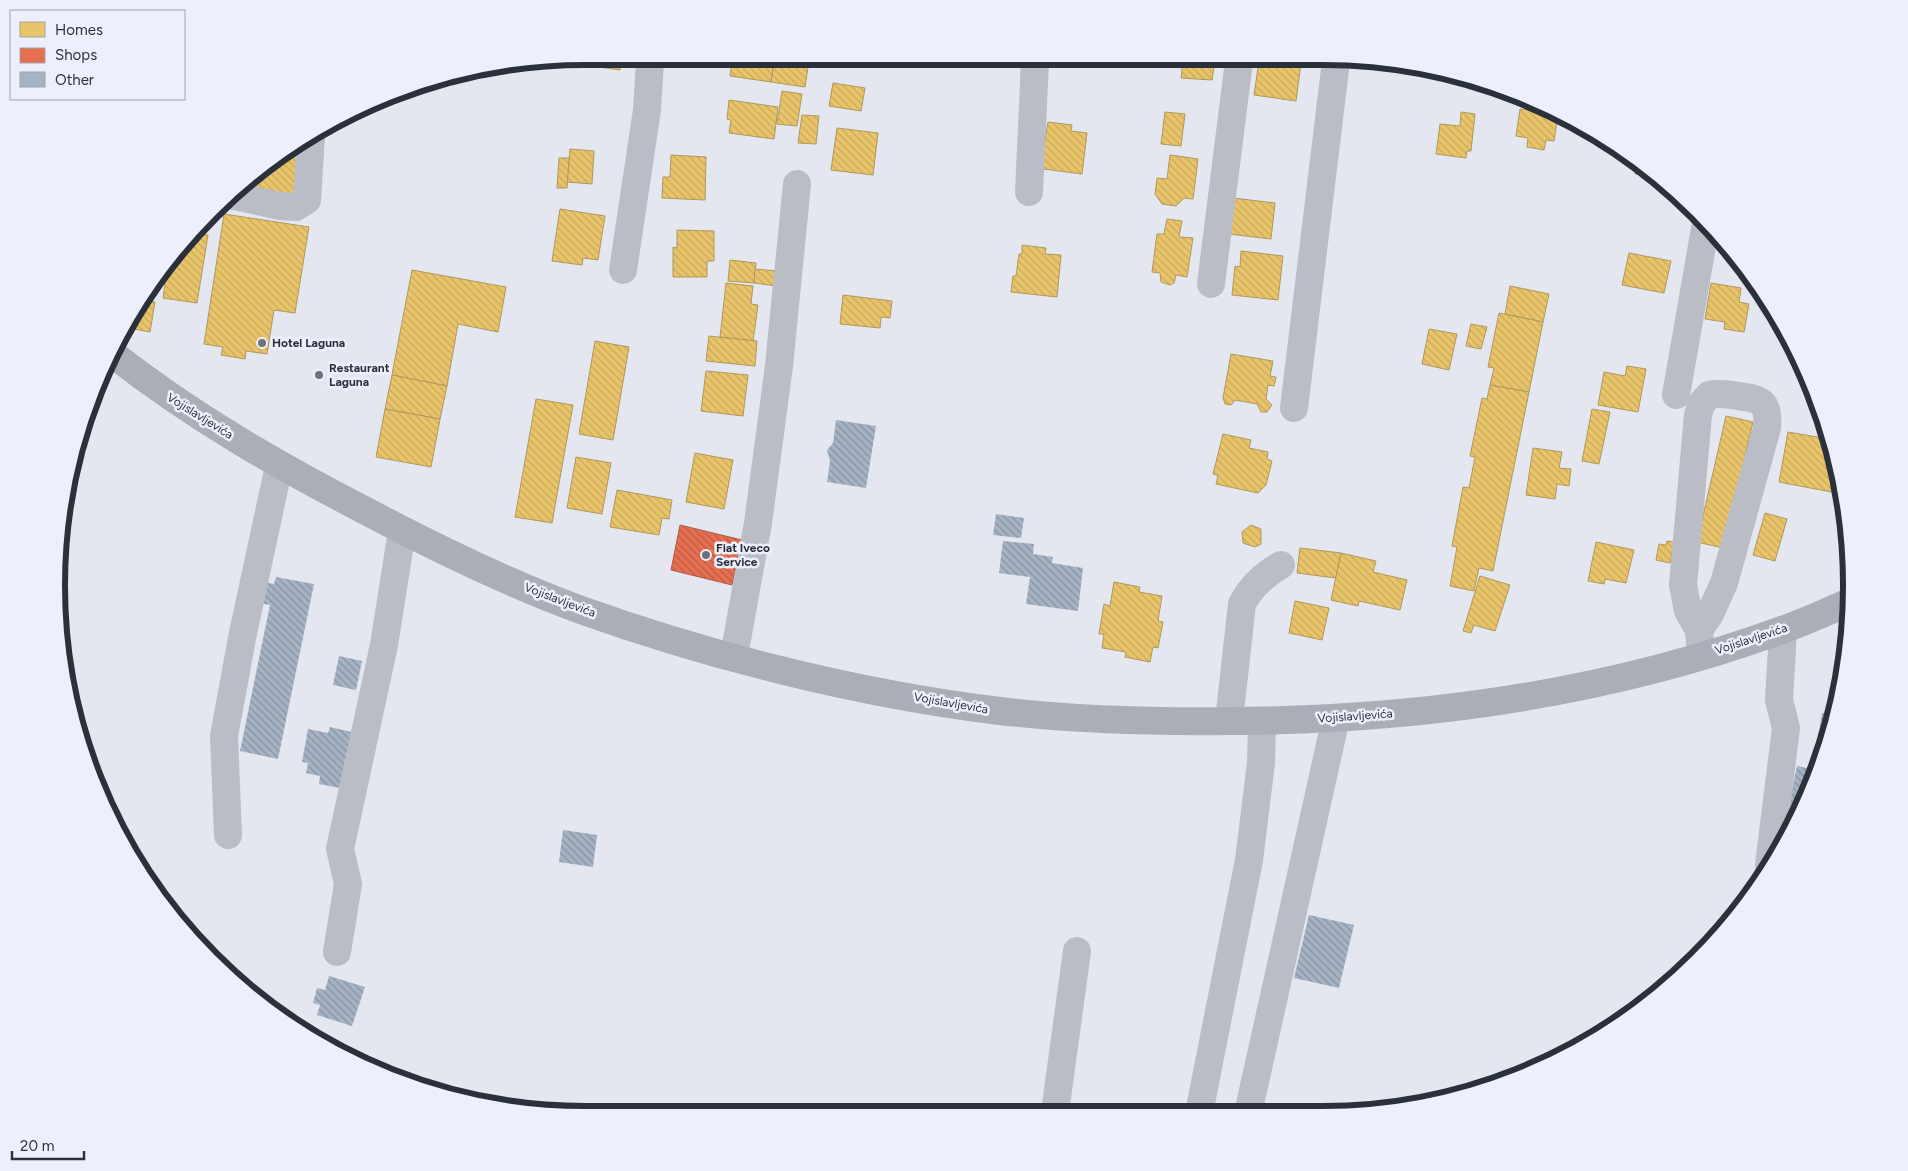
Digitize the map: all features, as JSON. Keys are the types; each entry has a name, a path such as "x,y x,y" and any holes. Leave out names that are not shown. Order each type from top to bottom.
{"main road":[{"name":"Vojislavljevića","path":"118,358 156,388 279,466 402,530 490,572 579,609 734,656 869,689 990,710 1156,723 1262,721 1380,715 1522,697 1639,674 1700,643 1783,630 1842,605"}],"street":[{"path":"623,270 647,110 650,65"},
{"path":"1029,192 1035,65"},
{"path":"1210,284 1238,65"},
{"path":"1294,408 1335,65"},
{"path":"239,197 280,206 296,207 306,200 310,144"},
{"path":"734,656 758,523 778,376 797,184"},
{"path":"1676,395 1704,232"},
{"path":"1720,393 1757,398 1764,405 1768,416 1766,428 1724,583 1700,643 1688,611 1683,585 1698,415 1701,404 1709,395 1720,393"},
{"path":"228,835 224,736 243,633 279,466"},
{"path":"337,952 348,884 340,849 384,645 402,530"},
{"path":"1230,721 1242,604 1249,591 1267,574 1281,565"},
{"path":"1771,849 1786,728 1780,700 1783,630"},
{"path":"1250,1106 1336,718"},
{"path":"1200,1106 1249,860 1261,763 1262,721"},
{"path":"1056,1106 1076,952"}],"building: Homes":[{"path":"585,65 621,65 620,70"},
{"path":"731,65 773,65 771,82 730,76"},
{"path":"773,65 808,65 805,87 771,82"},
{"path":"1183,65 1214,65 1212,80 1181,78"},
{"path":"1258,65 1301,65 1296,101 1254,95"},
{"path":"833,83 865,88 861,111 829,106"},
{"path":"782,91 802,94 797,126 777,124"},
{"path":"729,100 778,107 774,139 729,133 731,120 727,119"},
{"path":"1520,109 1537,112 1557,121 1554,141 1546,140 1544,150 1527,147 1528,138 1516,136"},
{"path":"1165,112 1185,114 1181,146 1161,144"},
{"path":"1461,112 1475,114 1471,151 1467,151 1466,158 1436,154 1440,124 1460,126"},
{"path":"802,115 819,116 816,144 798,143"},
{"path":"1048,122 1072,125 1071,131 1087,133 1082,174 1036,168 1043,152"},
{"path":"837,128 878,133 873,175 831,170"},
{"path":"570,149 594,151 592,184 567,182"},
{"path":"301,150 298,194 246,191"},
{"path":"671,155 706,157 705,200 662,198 663,177 670,177"},
{"path":"1170,155 1198,159 1193,199 1184,198 1176,206 1162,204 1155,194 1157,178 1167,179"},
{"path":"559,158 569,158 567,188 557,188"},
{"path":"1233,198 1275,203 1271,239 1229,234"},
{"path":"560,209 605,216 598,260 583,258 582,265 552,261"},
{"path":"224,214 309,227 295,313 274,310 267,354 246,351 245,359 221,355 223,347 204,344"},
{"path":"1167,219 1182,221 1179,237 1193,238 1187,277 1176,275 1174,283 1170,285 1161,282 1160,273 1152,272 1157,234 1164,234"},
{"path":"677,230 714,231 714,261 707,261 707,277 673,277 673,247 677,248"},
{"path":"201,234 208,235 197,303 163,298 166,279"},
{"path":"1022,245 1046,248 1045,254 1061,255 1057,297 1011,292 1013,276 1016,276 1019,254 1022,254"},
{"path":"1241,251 1283,256 1278,300 1232,295 1235,266 1240,267"},
{"path":"1629,253 1671,261 1664,293 1622,285"},
{"path":"730,260 756,263 754,283 728,281"},
{"path":"755,269 777,271 776,286 754,283"},
{"path":"412,270 506,287 498,332 458,324 447,386 392,375"},
{"path":"726,283 753,286 751,304 758,305 753,341 720,337"},
{"path":"1711,283 1741,288 1739,302 1749,304 1744,332 1724,329 1725,322 1705,319"},
{"path":"1510,286 1549,294 1543,322 1505,314"},
{"path":"843,295 892,301 890,318 881,317 880,328 840,324"},
{"path":"150,301 155,302 150,332 133,329"},
{"path":"1499,313 1543,322 1529,392 1490,385 1494,368 1488,367"},
{"path":"1471,324 1487,327 1481,349 1466,346"},
{"path":"1429,329 1457,334 1449,370 1422,364"},
{"path":"709,336 757,341 755,366 706,361"},
{"path":"595,341 629,347 613,440 579,434"},
{"path":"1231,354 1273,361 1270,376 1276,377 1274,386 1268,385 1266,399 1272,405 1267,412 1261,412 1257,404 1235,400 1231,405 1225,404 1223,398"},
{"path":"1627,366 1646,369 1638,412 1598,405 1604,372 1625,376"},
{"path":"706,371 748,375 743,416 701,411"},
{"path":"392,375 447,386 440,419 385,409"},
{"path":"1490,385 1529,392 1493,571 1479,568 1474,591 1450,586 1457,547 1452,546 1463,487 1469,488 1475,457 1470,456 1482,398 1487,399"},
{"path":"536,399 573,405 552,523 515,517"},
{"path":"385,409 440,419 431,467 376,457"},
{"path":"1592,409 1610,412 1599,464 1582,461"},
{"path":"1726,416 1753,422 1723,548 1697,542"},
{"path":"1788,432 1821,438 1835,493 1779,482"},
{"path":"1223,434 1251,440 1249,448 1268,452 1267,459 1272,461 1266,485 1258,493 1216,484 1218,475 1213,474"},
{"path":"1533,448 1562,452 1559,468 1571,469 1569,486 1557,484 1555,499 1526,495"},
{"path":"695,453 733,460 724,509 686,502"},
{"path":"576,457 611,463 602,514 567,508"},
{"path":"617,490 672,500 669,519 662,518 659,535 610,527"},
{"path":"1765,513 1787,519 1775,561 1753,555"},
{"path":"1251,525 1261,529 1261,544 1255,547 1243,543 1242,532"},
{"path":"1667,541 1674,542 1670,563 1656,560 1659,544 1666,545"},
{"path":"1596,542 1634,550 1626,583 1605,579 1604,584 1588,581"},
{"path":"1300,548 1341,553 1336,578 1297,573"},
{"path":"1341,553 1376,561 1373,572 1407,580 1400,610 1359,601 1358,606 1331,600"},
{"path":"1480,576 1510,585 1495,631 1474,625 1471,633 1463,631"},
{"path":"1114,582 1140,587 1139,592 1162,596 1158,621 1163,622 1158,648 1153,647 1150,662 1125,657 1126,652 1102,648 1104,634 1099,634 1104,604 1110,606"},
{"path":"1295,601 1329,608 1322,640 1289,633"}],"building: Shops":[{"name":"Fiat Iveco Service","path":"680,525 742,540 732,585 671,570"}],"building: Other":[{"path":"836,420 876,426 866,488 827,482 830,461 827,450 833,443"},
{"path":"996,514 1024,518 1021,538 993,535"},
{"path":"1003,541 1034,544 1033,554 1053,557 1052,563 1083,568 1078,611 1026,604 1030,577 999,573"},
{"path":"276,577 314,584 278,759 240,751 270,605 259,603 263,582 274,584"},
{"path":"339,656 362,661 356,690 333,685"},
{"path":"1822,713 1827,714 1818,743"},
{"path":"330,727 356,733 345,789 319,784 320,776 306,773 308,763 302,762 308,729 328,733"},
{"path":"1797,766 1809,769 1803,785 1785,824"},
{"path":"563,830 597,835 593,867 559,862"},
{"path":"1309,915 1354,925 1339,988 1294,978"},
{"path":"329,976 365,987 352,1026 317,1015 320,1005 313,1003 317,988 325,990"}],"place":[{"name":"Hotel Laguna","path":"262,343"},
{"name":"Restaurant Laguna","path":"319,375"},
{"name":"Fiat Iveco Service","path":"706,555"}]}
